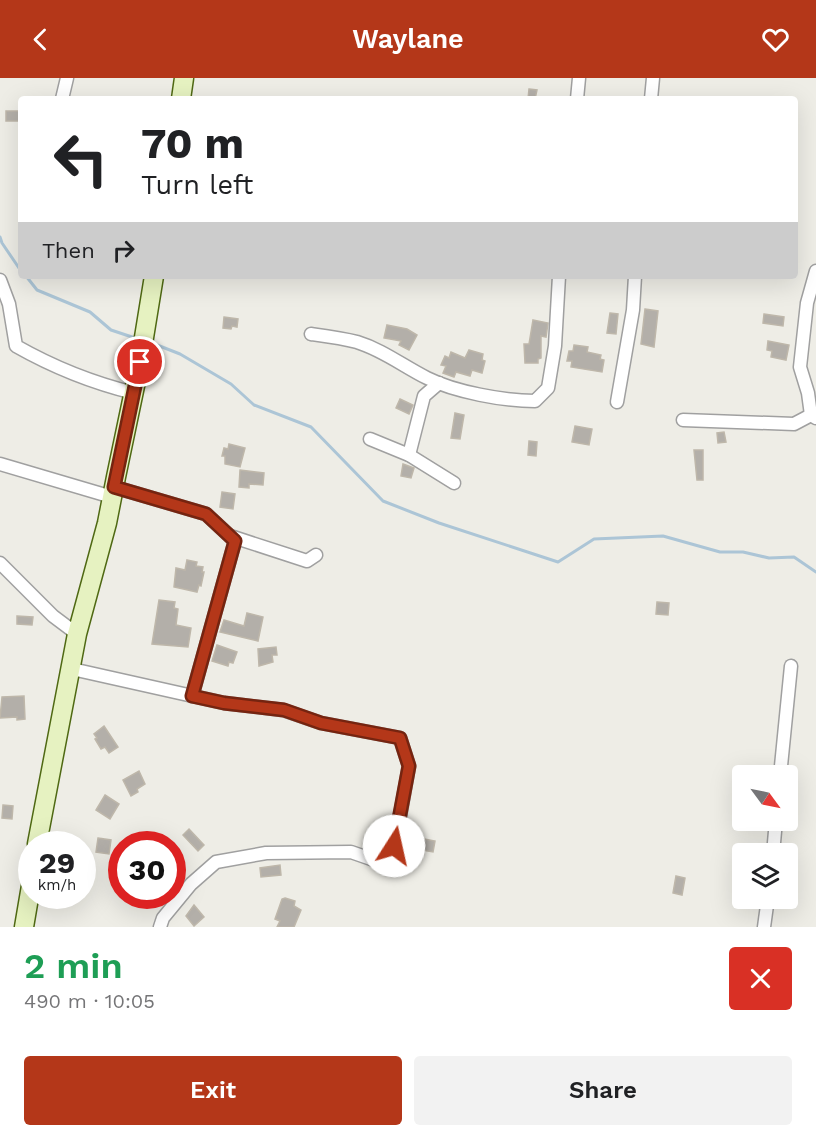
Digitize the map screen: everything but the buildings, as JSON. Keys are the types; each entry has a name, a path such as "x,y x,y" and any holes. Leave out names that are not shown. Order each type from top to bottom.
{"street":[{"path":"63,96 67,78"},
{"path":"181,96 184,78"},
{"path":"577,96 579,78"},
{"path":"651,96 653,78"},
{"path":"683,420 794,424 813,417 800,367 807,303 816,270"},
{"path":"40,831 77,634 113,492 134,393 153,279"},
{"path":"311,334 357,342 391,357 428,379 510,401 535,401 548,388 555,346 559,279"},
{"path":"617,402 633,310 634,279"},
{"path":"0,280 9,304 16,346 38,358 105,386 134,393"},
{"path":"409,455 424,396 439,382"},
{"path":"370,439 409,455 454,483"},
{"path":"0,464 206,514 231,536 235,541 192,696"},
{"path":"231,536 307,561 316,555"},
{"path":"0,563 53,616 77,634"},
{"path":"781,765 791,666"},
{"path":"72,669 103,674 224,703 284,710 321,723 400,738 409,766 394,868 351,852 266,854 216,862 191,884 163,918 160,927"},
{"path":"24,927 27,909"},
{"path":"764,927 766,909"}],"waterway":[{"path":"0,237 18,267"},
{"path":"28,279 37,290 90,312 111,330 135,338"},
{"path":"152,343 180,354 231,384 254,405 311,427 383,501 439,523 558,562 594,539 663,536 720,552 743,552 769,558 794,557 816,572"}],"route":[{"path":"140,362 114,487 206,514 235,541 192,696 224,703 284,710 321,723 400,738 409,766 394,846"}]}
